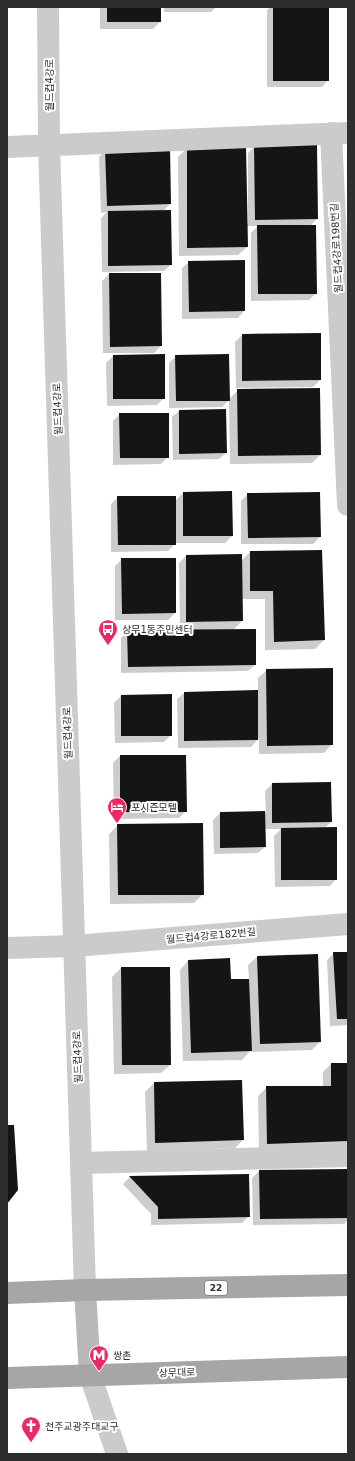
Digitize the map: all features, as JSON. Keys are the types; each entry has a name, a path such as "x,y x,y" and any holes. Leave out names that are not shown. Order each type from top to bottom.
{"main road":[{"name":"22","path":"7,1293 348,1285"},
{"name":"월드컵4강로","path":"85,1290 90,1375"},
{"name":"상무대로","path":"7,1378 348,1366"}],"street":[{"name":"월드컵4강로","path":"48,7 49,145 85,1290"},
{"name":"월드컵4강로198번길","path":"7,147 340,133 348,505"},
{"name":"월드컵4강로182번길","path":"7,948 74,946 348,924"},
{"path":"81,1163 348,1156"},
{"name":"월드컵4강로","path":"90,1375 116,1454"}],"building":[{"path":"107,7 161,7 161,22 107,22"},
{"path":"273,7 329,7 329,81 273,81"},
{"path":"254,145 317,145 318,219 255,220"},
{"path":"170,146 171,204 107,206 105,149"},
{"path":"246,146 248,247 187,248 187,147"},
{"path":"171,210 172,265 108,266 108,211"},
{"path":"257,225 316,225 317,294 258,294"},
{"path":"245,260 245,311 189,312 188,261"},
{"path":"109,273 161,273 162,346 110,347"},
{"path":"321,333 321,380 242,381 242,334"},
{"path":"165,354 165,399 113,399 113,355"},
{"path":"229,354 230,401 176,401 175,355"},
{"path":"320,388 321,455 238,456 237,389"},
{"path":"226,409 227,453 179,454 179,410"},
{"path":"119,413 169,413 169,458 120,458"},
{"path":"232,491 233,536 183,536 183,492"},
{"path":"320,492 321,537 248,538 247,493"},
{"path":"117,496 176,496 176,545 118,545"},
{"path":"322,550 325,640 274,642 273,591 250,591 250,551"},
{"path":"242,554 243,621 186,622 186,555"},
{"path":"121,558 176,558 176,613 122,614"},
{"path":"256,629 256,665 128,667 127,630"},
{"path":"333,668 333,745 267,746 266,669"},
{"path":"258,690 258,740 184,741 184,692"},
{"path":"172,694 172,736 121,736 121,695"},
{"path":"120,755 186,755 187,812 120,812"},
{"path":"331,782 332,822 272,823 272,783"},
{"path":"265,811 266,847 220,848 220,812"},
{"path":"203,823 204,895 118,895 117,824"},
{"path":"337,827 337,880 281,880 281,828"},
{"path":"333,952 348,952 348,1019 337,1019"},
{"path":"318,954 321,1042 260,1044 257,956"},
{"path":"230,958 231,979 249,979 252,1051 191,1053 188,960"},
{"path":"121,967 170,967 171,1065 122,1065"},
{"path":"331,1063 348,1063 348,1141 267,1144 266,1086 331,1086"},
{"path":"242,1080 244,1140 155,1143 154,1082"},
{"path":"7,1125 14,1125 18,1190 7,1204"},
{"path":"348,1169 348,1218 260,1219 259,1170"},
{"path":"249,1174 250,1217 158,1219 158,1207 129,1176"}],"place":[{"name":"상무1동주민센터","path":"108,646"},
{"name":"포시즌모텔","path":"117,824"},
{"name":"쌍촌","path":"99,1372"},
{"name":"천주교광주대교구","path":"31,1443"}]}
